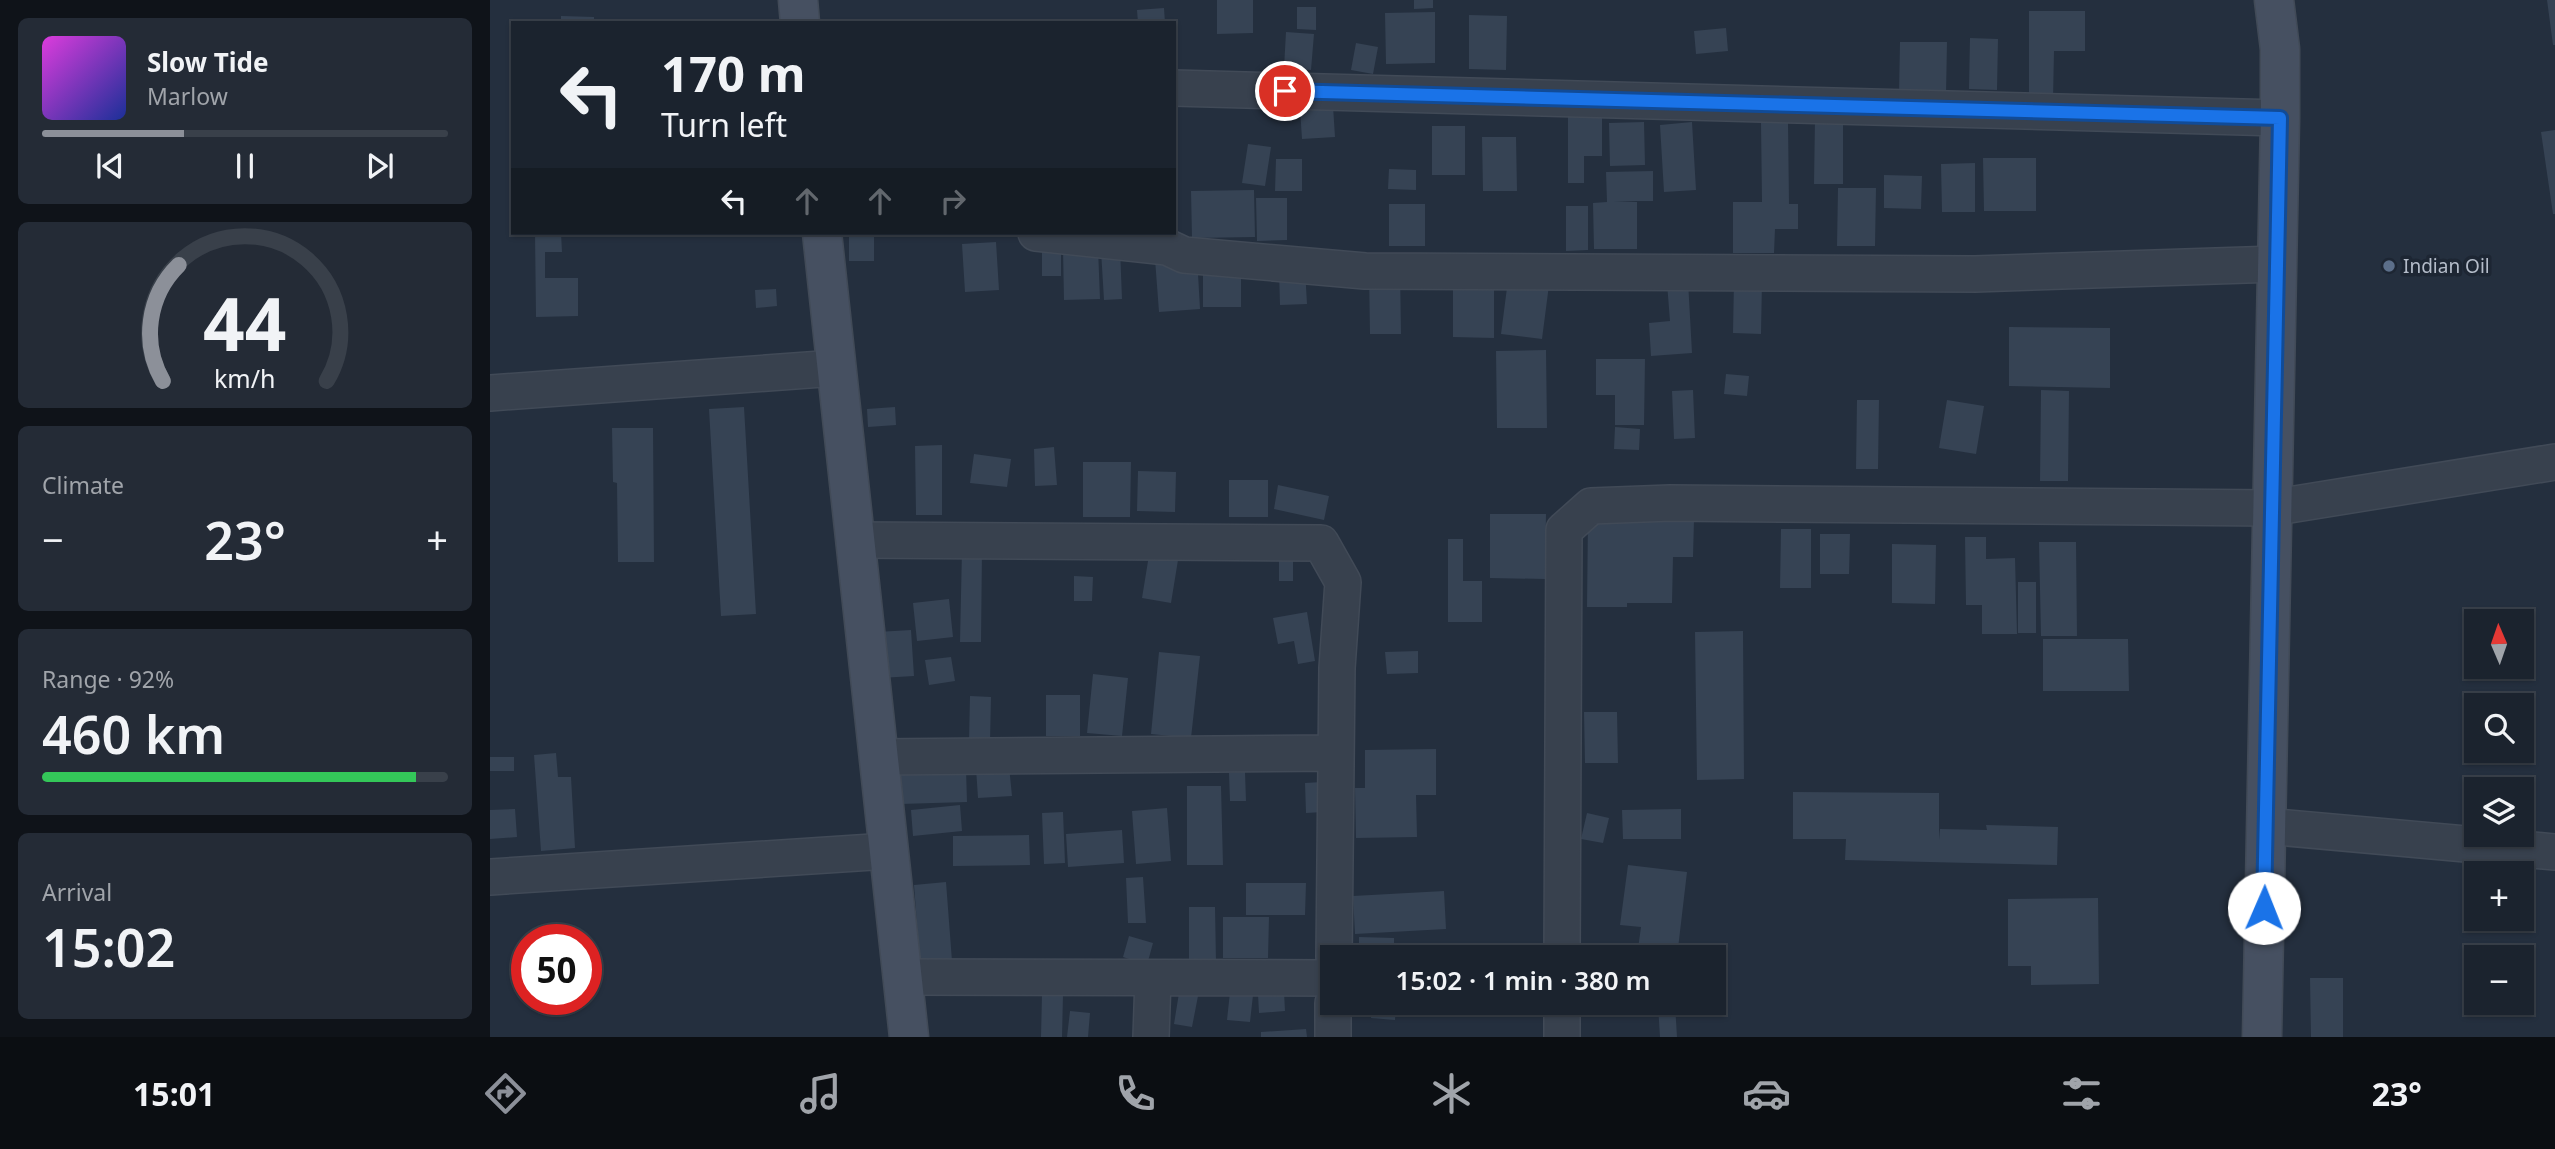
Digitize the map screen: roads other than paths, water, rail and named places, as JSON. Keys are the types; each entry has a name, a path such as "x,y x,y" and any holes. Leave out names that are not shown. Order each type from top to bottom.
{"main road":[{"path":"798,0 800,21"},
{"path":"2262,1037 2280,118 2280,49 2274,0"},
{"path":"822,235 909,1037"}],"street":[{"path":"1176,88 2280,118"},
{"path":"1055,235 1167,247 1184,254 1365,271 1975,274 2277,264"},
{"path":"490,393 836,368"},
{"path":"1562,945 1564,530 1591,506 1670,503 2271,508 2555,462"},
{"path":"854,540 1321,542 1343,582 1337,668 1334,945"},
{"path":"879,757 1335,753"},
{"path":"2266,826 2555,852"},
{"path":"490,877 888,851"},
{"path":"902,977 1320,978"},
{"path":"1151,1037 1153,978"},
{"path":"1333,1015 1333,1037"},
{"path":"1562,1015 1562,1037"}],"place":[{"name":"Indian Oil","path":"2389,266"}]}
